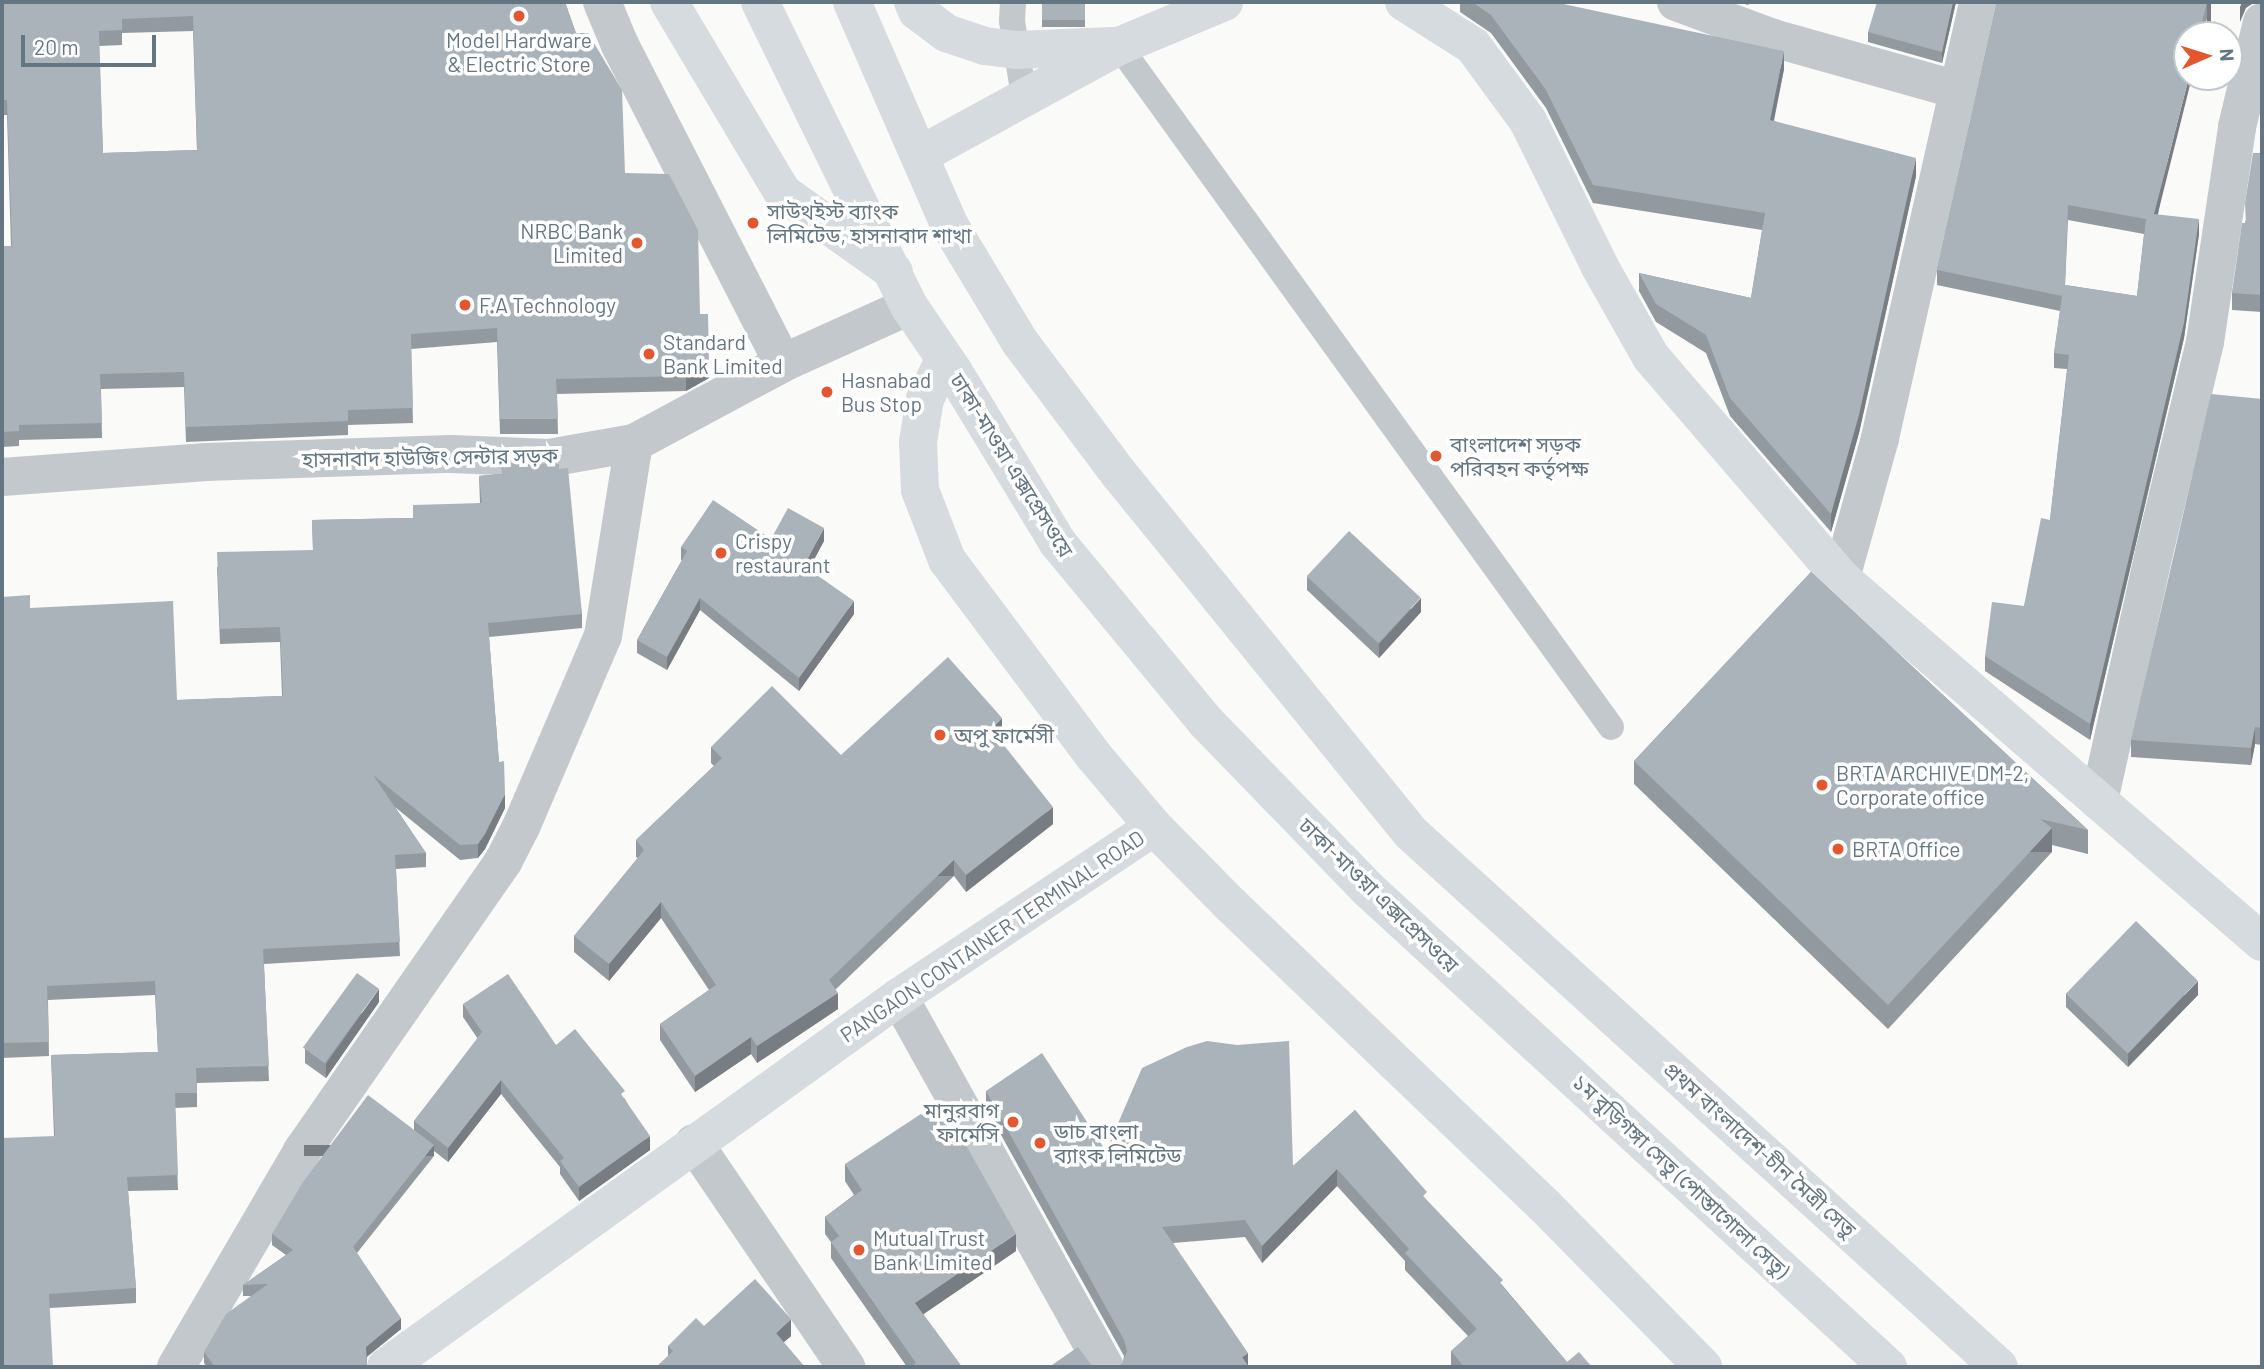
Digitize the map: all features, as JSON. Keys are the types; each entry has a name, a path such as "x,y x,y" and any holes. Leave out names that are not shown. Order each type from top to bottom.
{"main road":[{"path":"669,2 783,193 894,272"},
{"name":"ঢাকা-মাওয়া এক্সপ্রেসওয়ে","path":"760,2 909,306 1058,543 1207,723 1369,891 1473,984"},
{"path":"913,2 917,11 946,33 985,46 1016,50 1119,46"},
{"path":"853,3 920,155 1119,46 1224,2"},
{"path":"1404,2 1474,46 1528,121 1600,267 1651,357 1841,578 2262,942"},
{"name":"প্রথম বাংলাদেশ-চীন মৈত্রী সেতু","path":"920,155 950,226 1020,342 1120,475 1411,833 1999,1367"},
{"name":"PANGAON CONTAINER TERMINAL ROAD","path":"386,1367 899,997 1154,827 1093,755 947,560 920,490 918,442 925,398 944,360"},
{"path":"1154,827 1231,905 1545,1206 1703,1367"},
{"name":"১ম বুড়িগঙ্গা সেতু (পোস্তাগোলা সেতু)","path":"1473,984 1888,1367"}],"street":[{"path":"602,2 620,45 783,363"},
{"path":"1676,2 1773,38 1958,90"},
{"path":"1841,578 1880,438 1978,2"},
{"path":"2099,801 2154,553 2205,342 2237,127 2262,22"},
{"name":"হাসনাবাদ হাউজিং সেন্টার সড়ক","path":"2,477 206,462 451,454 549,458 634,443 783,363 909,306"},
{"path":"176,1367 302,1151 503,860 521,827 603,636 634,443"},
{"path":"899,997 1105,1367"},
{"path":"694,1143 846,1367"}],"lane":[{"path":"1013,2 1016,50 1024,97"},
{"path":"1119,46 1611,727"}],"building":[{"path":"2,2 565,2 576,33 588,33 622,90 625,173 669,174 698,230 700,314 708,314 709,363 686,376 556,379 558,419 500,419 497,328 411,334 413,408 348,410 348,421 186,427 184,372 100,374 102,423 19,425 19,431 2,432 2,246 12,246 7,100 2,100","holes":["193,16 197,150 103,153 99,31 122,30 122,19"]},
{"path":"1042,2 1085,2 1085,20 1042,20"},
{"path":"1472,2 1554,2 1784,51 1770,120 1916,158 1859,415 1831,514 1730,398 1706,335 1656,304 1639,273 1751,298 1765,213 1593,185 1546,90 1491,15"},
{"path":"1877,2 1953,2 1942,52 1868,32"},
{"path":"1997,2 2207,2 2202,21 2173,21 2173,91 2185,91 2154,214 2199,219 2184,323 2090,724 1985,656 1992,602 2024,606 2041,518 2050,520 2069,355 2054,353 2062,296 1937,270","holes":["2068,205 2146,219 2137,296 2065,285"]},
{"path":"2253,153 2262,153 2262,295 2232,293 2242,223 2246,223 2245,203"},
{"path":"2211,394 2262,399 2262,728 2255,727 2251,748 2131,740"},
{"path":"501,463 559,464 559,469 568,468 582,614 488,623 499,762 504,761 505,794 485,834 478,844 460,845 373,775 426,853 395,855 400,942 263,949 269,1066 196,1068 197,1093 175,1093 178,1175 127,1177 136,1288 49,1294 53,1367 2,1367 2,1138 55,1136 51,1055 158,1052 155,981 47,986 49,1042 2,1043 2,597 30,595 30,608 173,601 177,700 283,696 280,627 220,629 217,552 313,550 312,520 413,518 413,505 482,503 479,476 502,474"},
{"path":"713,500 771,539 788,508 824,528 804,566 854,601 799,678 700,598 667,657 637,640 687,551 681,547"},
{"path":"1349,531 1421,598 1378,643 1307,576"},
{"path":"1811,572 2088,830 2040,819 2052,828 1888,1005 1634,761"},
{"path":"948,657 1002,718 991,729 1053,807 966,875 954,860 829,980 838,993 757,1046 751,1037 695,1076 660,1024 716,985 661,902 609,964 574,936 644,850 636,840 722,758 711,747 772,686 841,755"},
{"path":"2136,921 2198,981 2128,1053 2066,994"},
{"path":"357,973 379,989 325,1063 303,1047"},
{"path":"508,974 556,1045 575,1029 625,1091 621,1094 650,1136 579,1187 560,1161 564,1158 501,1080 448,1148 414,1121 482,1032 463,1004"},
{"path":"1207,1041 1237,1045 1289,1041 1293,1166 1355,1110 1427,1192 1423,1196 1503,1280 1500,1283 1567,1362 1579,1352 1592,1367 1464,1367 1451,1351 1477,1329 1405,1253 1409,1249 1337,1169 1262,1246 1245,1220 1162,1227 1248,1353 1242,1357 1249,1367 1118,1367 1127,1351 1124,1340 986,1091 1042,1053 1106,1151 1142,1068 1187,1047"},
{"path":"368,1095 434,1145 353,1247 401,1318 366,1347 367,1366 364,1367 215,1367 204,1352 226,1314 268,1284 243,1285 293,1250 272,1234 303,1182"},
{"path":"933,1106 942,1120 949,1115 1016,1234 915,1303 962,1367 910,1367 916,1363 831,1242 839,1236 825,1217 862,1190 845,1164"},
{"path":"755,1279 791,1319 776,1333 805,1367 656,1367 673,1351 668,1346 696,1318 704,1326"},
{"path":"1078,1347 1093,1367 1049,1367"}],"place":[{"name":"Model Hardware & Electric Store","path":"519,16"},
{"name":"সাউথইস্ট ব্যাংক লিমিটেড, হাসনাবাদ শাখা","path":"753,223"},
{"name":"NRBC Bank Limited","path":"637,243"},
{"name":"F.A Technology","path":"465,305"},
{"name":"Standard Bank Limited","path":"649,354"},
{"name":"Hasnabad Bus Stop","path":"827,392"},
{"name":"বাংলাদেশ সড়ক পরিবহন কর্তৃপক্ষ","path":"1436,456"},
{"name":"Crispy restaurant","path":"721,553"},
{"name":"অপু ফার্মেসী","path":"940,735"},
{"name":"BRTA ARCHIVE DM-2, Corporate office","path":"1822,785"},
{"name":"BRTA Office","path":"1838,849"},
{"name":"মানুরবাগ ফার্মেসি","path":"1013,1122"},
{"name":"ডাচ বাংলা ব্যাংক লিমিটেড","path":"1040,1143"},
{"name":"Mutual Trust Bank Limited","path":"859,1250"}]}
